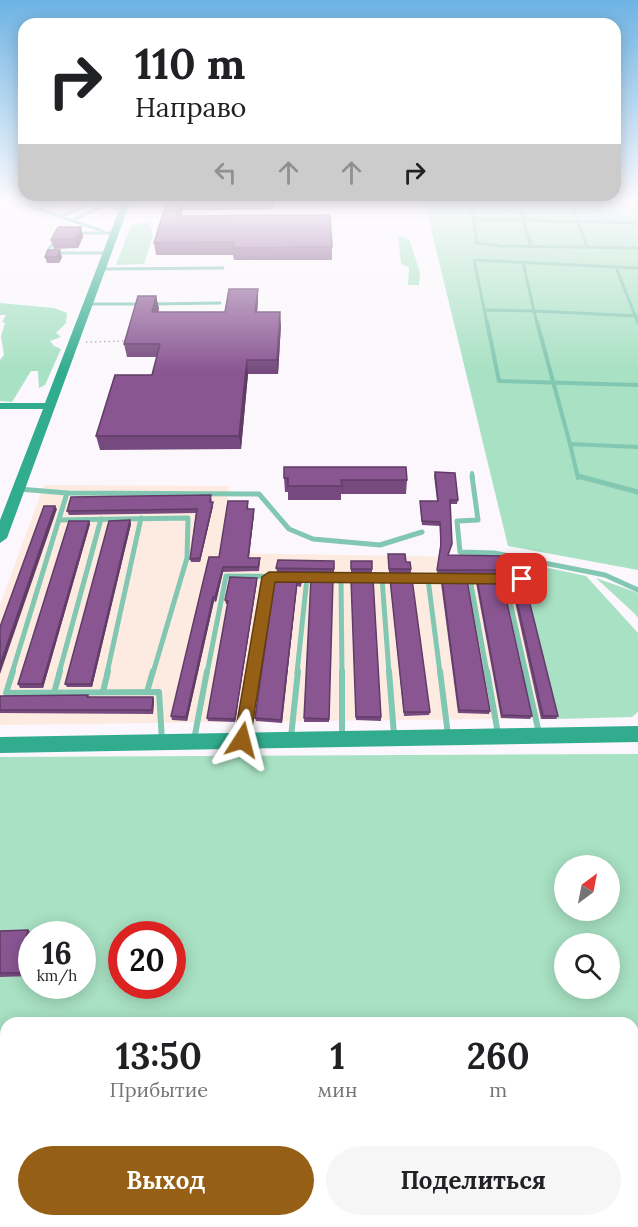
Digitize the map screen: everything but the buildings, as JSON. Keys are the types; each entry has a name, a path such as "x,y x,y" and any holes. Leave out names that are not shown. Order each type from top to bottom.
{"main road":[{"path":"0,538 106,257"},
{"path":"0,406 50,406"},
{"path":"0,745 638,734"}],"lane":[{"path":"638,268 474,261 499,381 638,385"},
{"path":"523,262 578,478 638,492"},
{"path":"616,267 638,323"},
{"path":"103,268 223,268"},
{"path":"89,304 220,303"},
{"path":"484,309 637,316"},
{"path":"570,444 638,447"},
{"path":"472,473 478,520 457,521 460,552 494,553 604,575 638,590"},
{"path":"19,489 68,493 259,494 289,529 313,539 380,545 422,532"},
{"path":"68,493 6,693 159,692 162,742"},
{"path":"103,693 141,518"},
{"path":"59,520 188,518 187,558 147,692"},
{"path":"54,693 101,519"},
{"path":"194,741 226,576 505,580 522,579 526,574 528,560"},
{"path":"242,740 269,577"},
{"path":"291,740 307,577"},
{"path":"341,578 342,738"},
{"path":"382,578 394,737"},
{"path":"428,579 448,736"},
{"path":"470,579 498,736"},
{"path":"505,580 539,735"}],"path":[{"path":"75,342 129,341"}],"shaded area":[{"path":"44,485 229,486 222,553 527,558 568,718 0,725 0,605"}],"green space":[{"path":"119,257 146,257 144,264 116,265"},
{"path":"400,257 415,257 420,273 419,285 408,285 409,267 401,264"},
{"path":"438,257 638,257 638,570 508,546"},
{"path":"0,303 54,308 67,313 66,323 56,333 61,337 50,341 61,349 45,385 39,388 38,371 31,371 12,402 0,401 0,360 4,355 1,336 5,323 2,322 6,315 0,315"},
{"path":"539,566 586,576 638,633 638,712 632,717 556,719 523,582"},
{"path":"596,578 638,593 638,618 635,614"},
{"path":"638,754 638,1017 0,1017 0,757"}],"route":[{"path":"242,740 269,577 522,579"}]}
